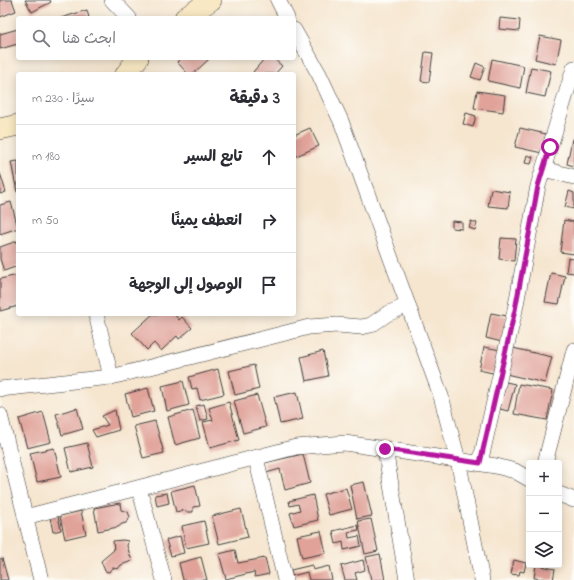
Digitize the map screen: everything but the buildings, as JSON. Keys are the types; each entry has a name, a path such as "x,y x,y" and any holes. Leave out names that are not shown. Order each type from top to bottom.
{"street":[{"path":"112,0 127,16"},
{"path":"188,16 211,0"},
{"path":"278,0 286,16"},
{"path":"296,33 320,74 341,121 441,396 458,460 482,580"},
{"path":"128,72 136,60"},
{"path":"480,463 515,310 538,186 574,68"},
{"path":"0,129 16,125"},
{"path":"544,169 574,177"},
{"path":"0,389 111,377 309,328 337,325 361,327 408,305"},
{"path":"96,316 111,377"},
{"path":"546,460 574,350"},
{"path":"0,415 40,580"},
{"path":"25,518 296,448 345,443 496,466 526,478"},
{"path":"385,449 407,580"},
{"path":"256,458 285,580"},
{"path":"139,488 164,580"},
{"path":"562,495 574,500"}],"route":[{"path":"385,449 480,463 515,310 538,186 550,147"}]}
